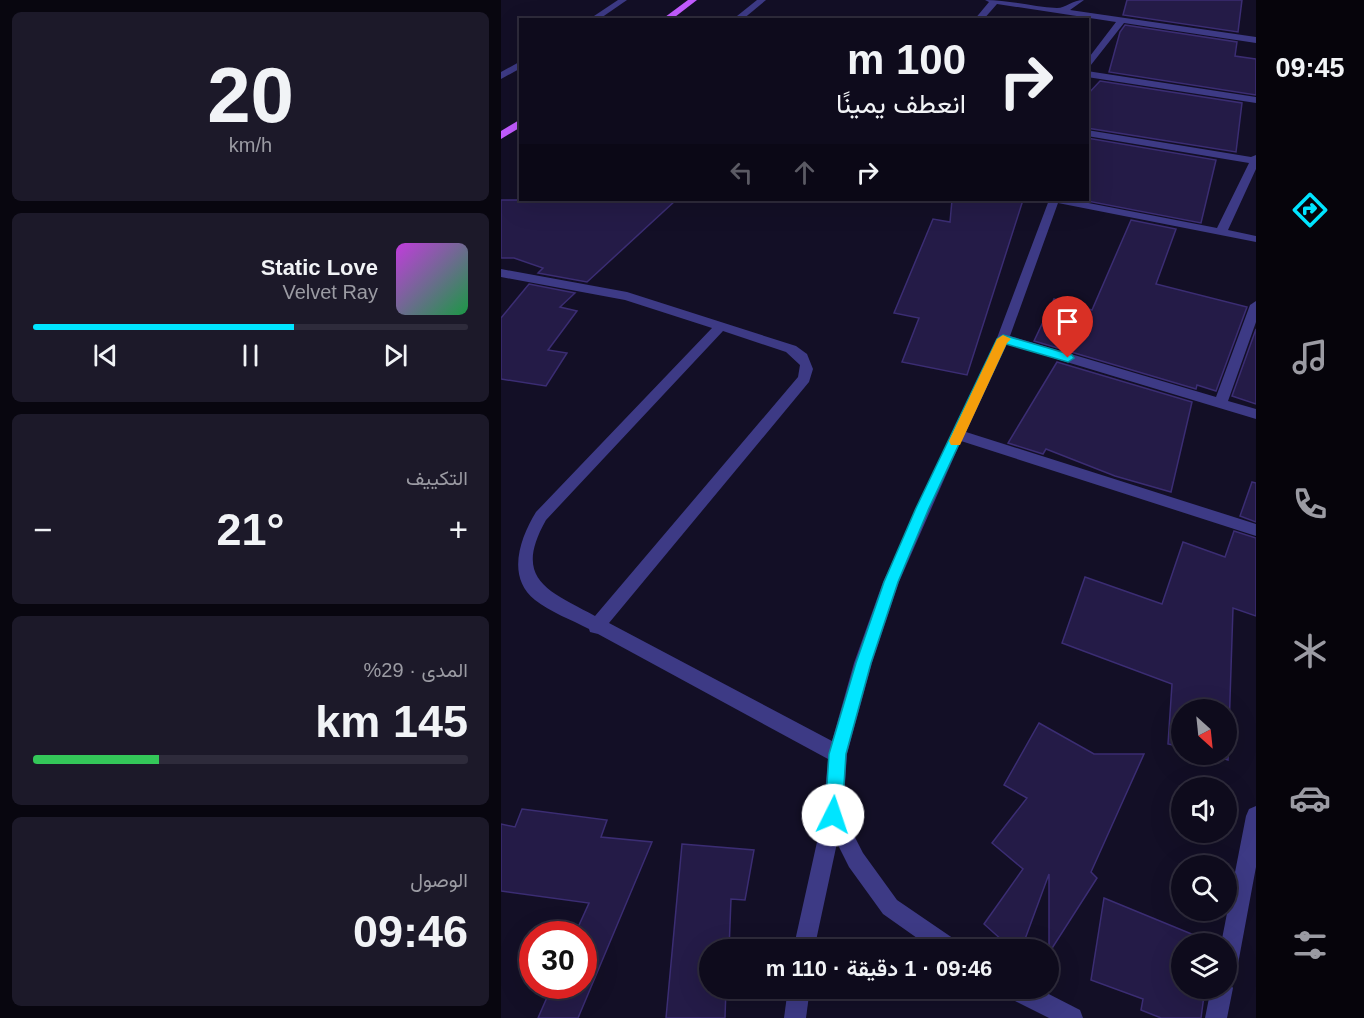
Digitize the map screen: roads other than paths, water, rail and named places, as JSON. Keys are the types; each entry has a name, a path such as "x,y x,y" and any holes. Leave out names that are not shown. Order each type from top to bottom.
{"main road":[{"path":"668,18 693,0"},
{"path":"501,136 519,123"}],"street":[{"path":"595,18 623,0"},
{"path":"739,18 762,0"},
{"path":"980,18 993,0 1256,40"},
{"path":"1060,12 1080,0"},
{"path":"1089,64 1121,21"},
{"path":"501,63 519,66"},
{"path":"501,76 519,66"},
{"path":"1089,74 1256,100"},
{"path":"1089,132 1256,160 1221,232"},
{"path":"805,939 833,815 838,754 863,663 891,582 1003,339 1054,201"},
{"path":"1064,201 1256,239"},
{"path":"501,273 627,296 721,326 799,354 805,359 807,373 596,627"},
{"path":"1220,403 1256,305"},
{"path":"721,326 541,516 531,533 525,557 529,582 541,595 596,627 838,754"},
{"path":"1003,339 1256,414"},
{"path":"958,435 1256,530"},
{"path":"833,815 856,860 890,906 937,939"},
{"path":"1233,933 1256,816"},
{"path":"795,1018 798,999"},
{"path":"1035,999 1072,1018"},
{"path":"1216,1018 1220,999"}]}
